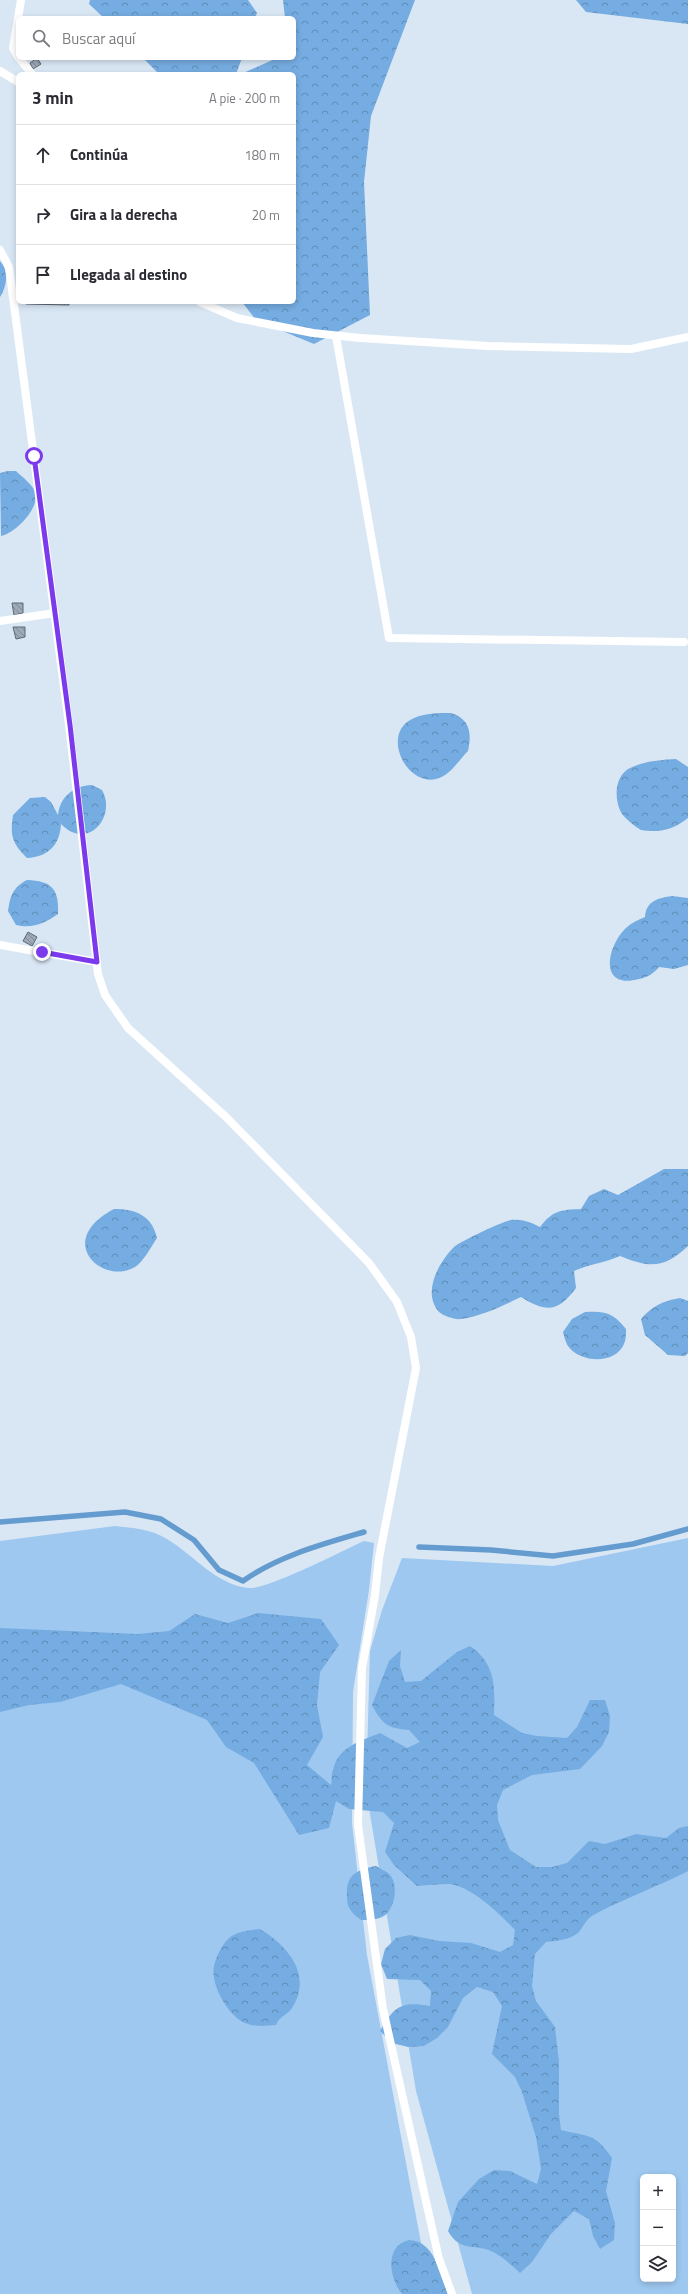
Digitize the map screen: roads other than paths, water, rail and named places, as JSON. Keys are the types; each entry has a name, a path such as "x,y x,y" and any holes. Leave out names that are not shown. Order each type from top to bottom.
{"lane":[{"path":"18,16 20,0"},
{"path":"16,27 13,48 16,52"},
{"path":"21,60 30,72"},
{"path":"0,71 16,81"},
{"path":"0,250 9,267 55,613 98,974 106,995 128,1028 226,1117 369,1263 397,1302 411,1337 416,1368 379,1558 375,1595 362,1668 358,1825 383,2009 440,2259 452,2294"},
{"path":"205,304 238,318 336,336 488,346 631,349 688,337"},
{"path":"336,336 389,638 684,642"},
{"path":"0,621 55,613"},
{"path":"0,945 97,962"}],"waterway":[{"path":"0,1522 125,1512 161,1519 194,1540 219,1570 243,1581 271,1564 317,1546 364,1532"},
{"path":"419,1547 491,1550 553,1556 633,1544 688,1529"}]}
